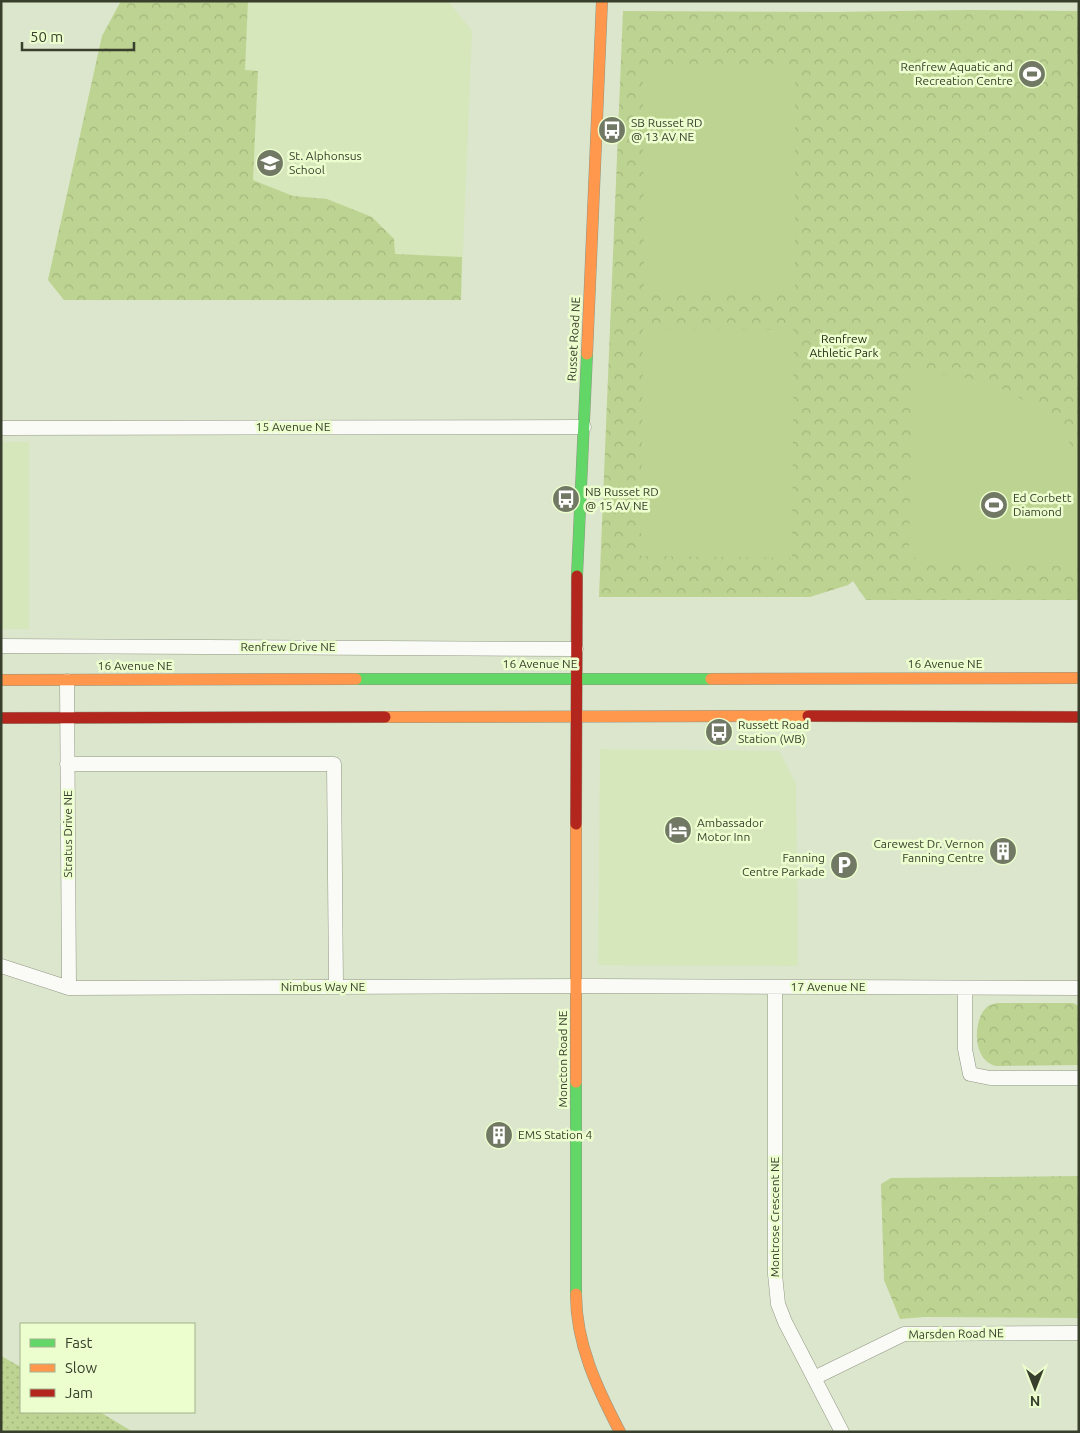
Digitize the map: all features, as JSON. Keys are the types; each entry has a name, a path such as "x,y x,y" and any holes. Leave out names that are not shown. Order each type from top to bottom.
{"main road":[{"name":"Russet Road NE","path":"576,678 584,427 602,1"},
{"name":"Moncton Road NE","path":"576,678 577,1323 585,1358 592,1376 620,1432"},
{"name":"16 Avenue NE","path":"1,680 1079,678"},
{"path":"1,718 1079,717"}],"street":[{"name":"15 Avenue NE","path":"1,428 584,427"},
{"name":"Renfrew Drive NE","path":"1,646 576,649"},
{"name":"Stratus Drive NE","path":"67,681 69,988"},
{"path":"67,764 334,764 336,987"},
{"name":"Nimbus Way NE","path":"1,966 69,988 577,986"},
{"name":"17 Avenue NE","path":"577,986 1079,988"},
{"name":"Montrose Crescent NE","path":"775,988 776,1290 778,1304 785,1322 842,1432"},
{"path":"965,988 965,1049 970,1074 990,1078 1079,1078"},
{"name":"Marsden Road NE","path":"814,1378 904,1334 1079,1333"}],"shaded area":[{"name":"St. Alphonsus School","path":"121,1 448,1 472,31 461,300 64,300 48,280 102,36"},
{"path":"1,442 29,442 29,629 1,629"},
{"path":"600,749 779,751 796,784 798,966 598,965"}],"green space":[{"path":"121,1 248,1 245,70 258,71 253,180 293,196 327,199 372,217 394,239 395,254 462,257 461,300 64,300 48,280 102,36"},
{"name":"Renfrew Athletic Park","path":"623,11 836,12 1079,11 1079,600 866,600 853,581 848,585 810,597 599,597"},
{"path":"643,68 795,68 795,294 644,294"},
{"path":"643,329 794,330 792,558 641,556"},
{"name":"Ed Corbett Diamond","path":"912,373 954,376 974,379 993,385 1027,403 1044,416 1068,441 1079,459 1079,566 922,564 909,552"},
{"path":"997,1003 1073,1003 1079,1006 1079,1065 996,1066 987,1062 981,1054 977,1043 978,1023 987,1007"},
{"path":"1079,1176 1079,1318 924,1317 900,1319 884,1280 881,1184 891,1178"},
{"path":"1,1356 20,1366 20,1413 102,1413 133,1432 1,1432"}],"traffic: fast":[{"path":"577,576 587,354"},
{"path":"356,679 711,679"},
{"path":"576,1082 576,1294"}],"traffic: slow":[{"path":"587,354 602,1"},
{"path":"711,679 1079,678"},
{"path":"1,680 356,679"},
{"path":"385,717 808,716"},
{"path":"576,824 576,1082"},
{"path":"576,1294 580,1330 589,1365 603,1399 620,1432"}],"traffic: jam":[{"path":"576,824 577,576"},
{"path":"808,716 1079,717"},
{"path":"1,718 385,717"}],"place":[{"name":"Renfrew Aquatic and Recreation Centre","path":"1032,74"},
{"name":"SB Russet RD @ 13 AV NE","path":"612,130"},
{"name":"St. Alphonsus School","path":"270,163"},
{"name":"NB Russet RD @ 15 AV NE","path":"566,499"},
{"name":"Ed Corbett Diamond","path":"994,505"},
{"name":"Russett Road Station (WB)","path":"719,732"},
{"name":"Ambassador Motor Inn","path":"678,830"},
{"name":"Carewest Dr. Vernon Fanning Centre","path":"1003,851"},
{"name":"Fanning Centre Parkade","path":"844,865"},
{"name":"EMS Station 4","path":"499,1135"}]}
